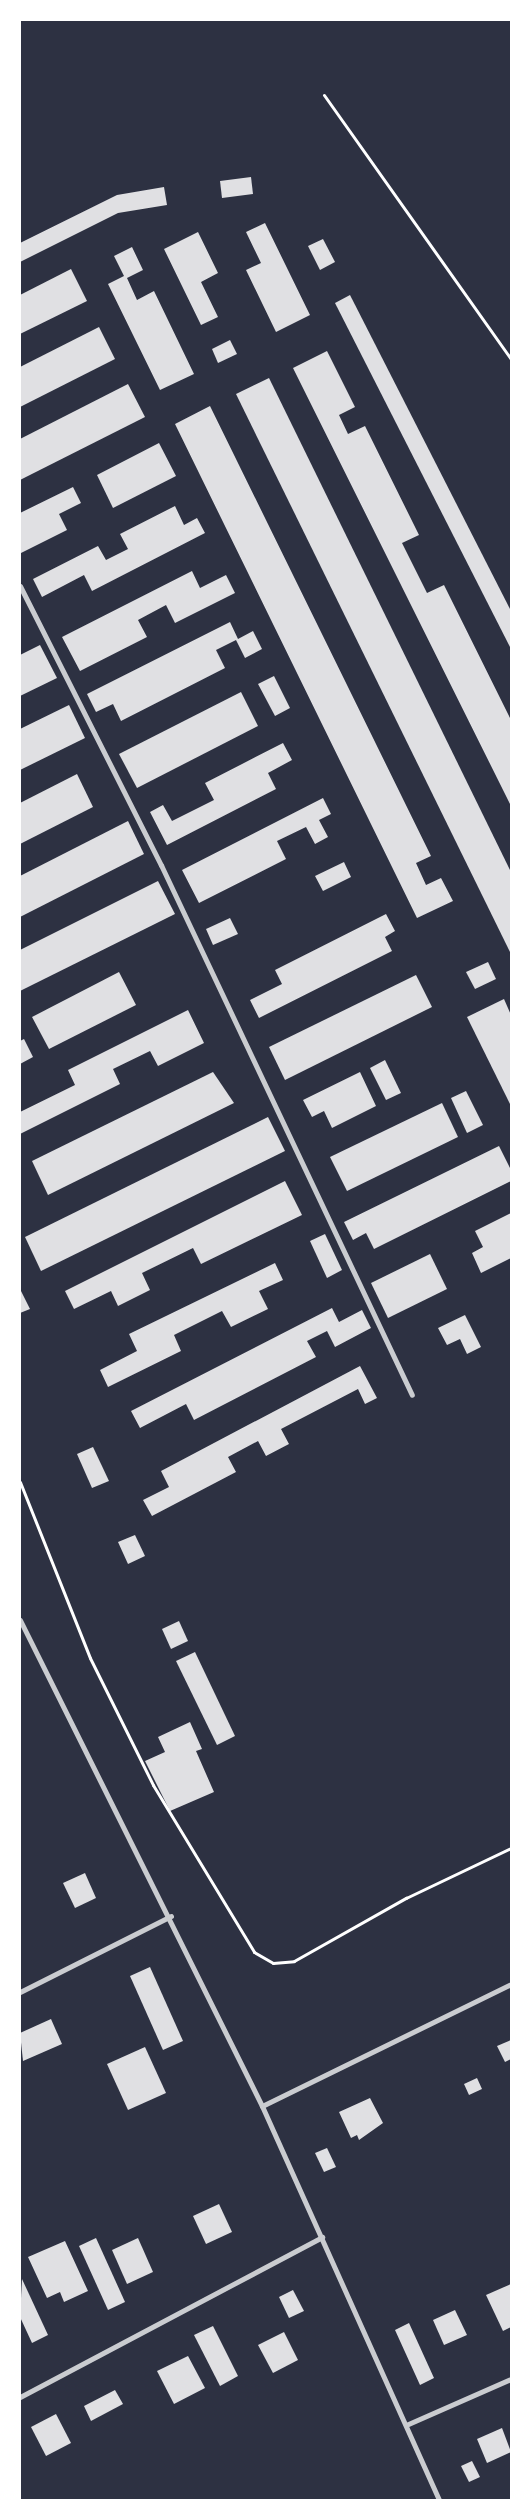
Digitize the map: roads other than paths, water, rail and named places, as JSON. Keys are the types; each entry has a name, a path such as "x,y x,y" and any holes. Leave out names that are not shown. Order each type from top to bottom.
{"street":[{"path":"20,586 161,865 412,1395"},
{"path":"20,1620 171,1916 262,2106 439,2500"},
{"path":"20,1992 171,1916"},
{"path":"262,2106 511,1984"},
{"path":"20,2397 322,2237"},
{"path":"406,2425 511,2379"}]}
